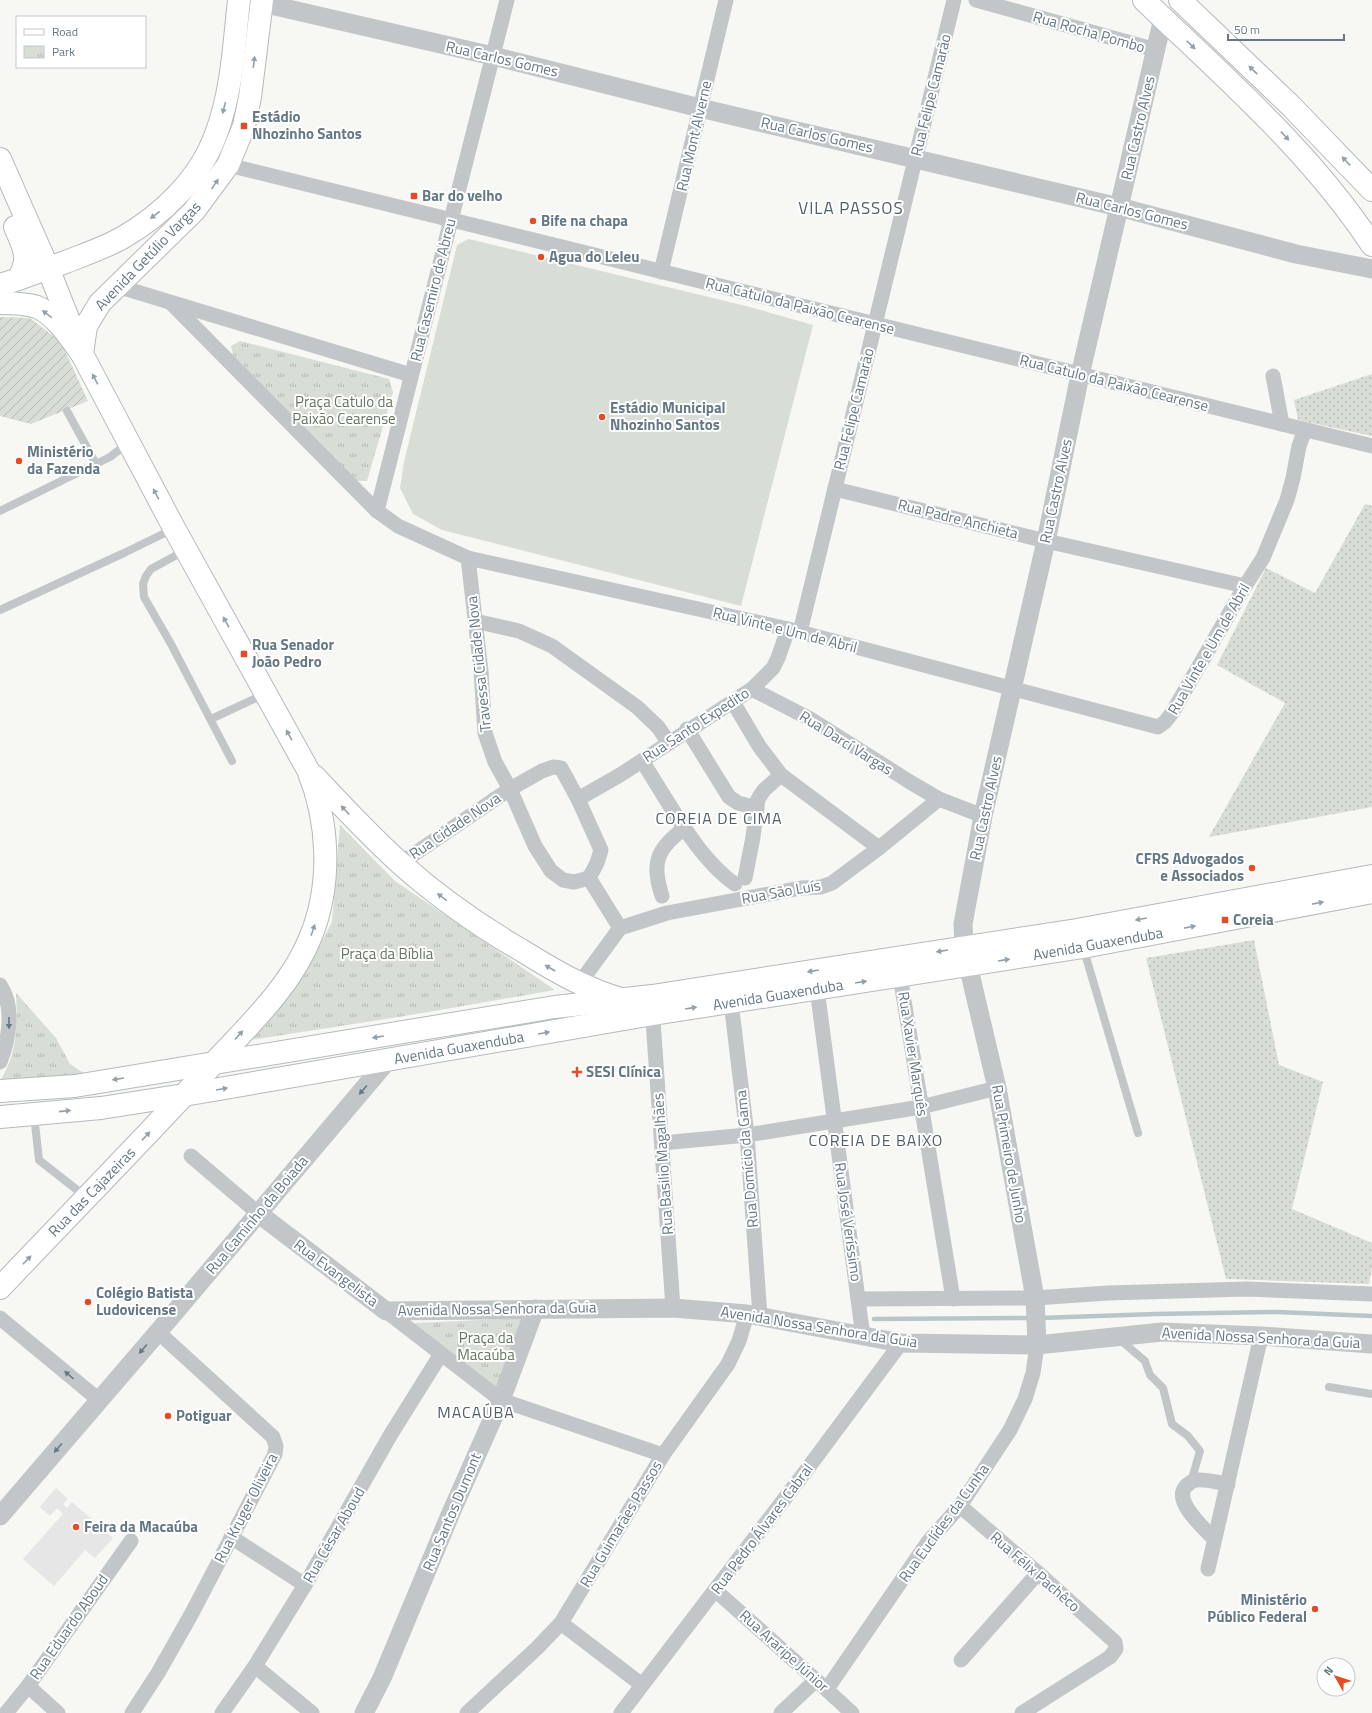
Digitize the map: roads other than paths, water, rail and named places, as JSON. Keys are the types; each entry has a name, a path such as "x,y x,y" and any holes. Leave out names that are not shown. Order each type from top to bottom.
{"main road":[{"name":"Avenida Getúlio Vargas","path":"9,282 121,239 142,226 160,212 194,175 206,157 216,135 225,105 231,72 240,0"},
{"path":"1144,0 1255,105 1298,150 1348,212 1372,245"},
{"path":"1180,0 1291,106 1372,190"},
{"name":"Avenida Getúlio Vargas","path":"82,354 83,336 90,317 100,303 194,211 228,165 244,126 250,97 259,1"},
{"path":"0,159 48,268 82,354 174,528 308,770 316,790 324,826 324,881 317,917 310,937 286,979 267,1004 184,1095 171,1078 156,1073"},
{"path":"0,193 25,251 25,266 9,282"},
{"path":"0,303 23,304 38,308 48,314 62,327 82,354"},
{"path":"308,770 352,817 400,864 441,897 495,935 579,984 605,995 624,1000"},
{"name":"Avenida Guaxenduba","path":"1080,939 1372,876"},
{"name":"Avenida Guaxenduba","path":"0,1117 101,1108 184,1095 388,1060 652,1005 1372,892"},
{"name":"Avenida Guaxenduba","path":"0,1091 75,1086 555,1007 624,1000 652,1005 731,1002 900,976 967,956"},
{"path":"388,1060 393,1049 399,1042 407,1039 529,1019 555,1007"},
{"name":"Rua das Cajazeiras","path":"0,1288 184,1095"}],"street":[{"name":"Rua Casemiro de Abreu","path":"377,511 507,0"},
{"name":"Rua Mont Alverne","path":"662,272 726,0"},
{"name":"Rua Felipe Camarão","path":"794,631 835,489 954,0"},
{"name":"Rua Rocha Pombo","path":"976,0 1156,50"},
{"name":"Rua Carlos Gomes","path":"259,1 493,56 700,108 1119,207 1296,254 1372,270"},
{"name":"Rua Castro Alves","path":"967,956 963,924 983,816 1046,541 1080,375 1163,18"},
{"name":"Rua Catulo da Paixão Cearense","path":"228,165 1372,446"},
{"path":"117,286 411,375"},
{"name":"Rua Vinte e Um de Abril","path":"171,302 377,511 398,526 468,558 794,631 1158,727 1165,722 1172,713 1245,586 1263,558 1275,534 1288,500 1294,478 1299,446 1305,430"},
{"path":"1273,376 1282,424"},
{"name":"Rua Padre Anchieta","path":"835,489 1046,541 1245,586"},
{"name":"Travessa Cidade Nova","path":"468,558 481,671 485,733 495,762 510,789"},
{"path":"475,622 518,631 552,646 638,707 658,727 669,743"},
{"name":"Rua Santo Expedito","path":"578,799 642,761 687,730 752,689 773,668 794,631"},
{"name":"Rua Darcí Vargas","path":"752,689 812,720 939,799"},
{"path":"733,702 760,746 781,775 879,848"},
{"path":"687,730 729,797 738,803 757,808"},
{"path":"642,761 685,828 709,860 723,876 740,881 754,837 758,799 764,790 781,775"},
{"name":"Rua Cidade Nova","path":"400,864 510,789 542,771 553,767 561,768 578,799 600,850 597,863 589,878 574,882 563,880 550,871 535,846 510,789"},
{"path":"939,799 983,816"},
{"name":"Rua São Luís","path":"620,928 667,912 801,888 821,887 832,883 846,874 939,799"},
{"path":"662,896 656,879 656,867 659,856 663,846 685,828"},
{"path":"579,984 620,928 589,878"},
{"name":"Rua Primeiro de Junho","path":"967,956 997,1088 1035,1303 1037,1340"},
{"name":"Rua Xavier Marquês","path":"900,976 953,1299"},
{"path":"0,985 7,1002 10,1024 0,1062"},
{"name":"Rua José Veríssimo","path":"817,989 863,1337"},
{"name":"Rua Domício da Gama","path":"731,1002 747,1135 753,1315"},
{"name":"Rua Basilio Magalhães","path":"652,1005 673,1308"},
{"name":"Rua Caminho da Boiada","path":"0,1516 388,1060"},
{"path":"662,1143 747,1135 921,1107 997,1088"},
{"name":"Rua Evangelista","path":"191,1156 258,1214 386,1310 501,1400 663,1455"},
{"path":"858,1299 953,1299 1035,1303 1108,1293 1247,1289 1372,1294"},
{"name":"Avenida Nossa Senhora da Guia","path":"386,1310 673,1308 753,1315 901,1343 1116,1337 1162,1332 1260,1336 1372,1344"},
{"name":"Rua Santos Dumont","path":"364,1713 382,1678 450,1515 501,1400 535,1309"},
{"name":"Rua Guimarães Passos","path":"467,1713 537,1648 561,1623 663,1455 728,1364 753,1315"},
{"path":"0,1318 99,1400"},
{"name":"Rua Kruger Oliveira","path":"132,1713 158,1673 192,1613 275,1454 276,1446 274,1438 158,1332"},
{"path":"1208,1569 1260,1336"},
{"name":"Rua Euclídes da Cunha","path":"781,1713 822,1685 928,1542 960,1506 1013,1424 1025,1399 1033,1374 1037,1340"},
{"name":"Rua Pedro Álvares Cabral","path":"621,1713 808,1468 901,1343"},
{"name":"Rua César Aboud","path":"222,1713 255,1666 305,1585 391,1434 441,1354"},
{"path":"1214,1539 1184,1506 1182,1497 1184,1489 1190,1482 1197,1480 1228,1484"},
{"name":"Rua Félix Pachêco","path":"960,1506 1115,1642 1116,1649 1110,1657 1022,1713"},
{"path":"231,1537 305,1585"},
{"name":"Rua Eduardo Aboud","path":"6,1713 28,1686 131,1541"},
{"path":"961,1660 1038,1573"},
{"name":"Rua Araripe Júnior","path":"715,1590 852,1713"},
{"path":"561,1623 642,1685"},
{"path":"255,1666 312,1713"},
{"path":"28,1686 58,1713"}],"lane":[{"path":"67,411 96,464"},
{"path":"0,511 110,457 129,442"},
{"path":"0,610 124,553 174,528"},
{"path":"186,550 151,569 142,584 144,598 171,644 232,761"},
{"path":"211,719 266,693"},
{"path":"662,896 667,912"},
{"path":"1080,939 1138,1133"},
{"path":"34,1115 39,1160 87,1198"},
{"path":"1116,1337 1144,1361 1150,1375 1163,1388 1172,1424 1188,1436 1199,1447 1200,1451 1190,1482"},
{"path":"1329,1387 1372,1394"}],"waterway":[{"path":"1040,1318 1277,1312 1372,1316"},
{"path":"874,1319 1033,1318"}],"place":[{"name":"Estádio Nhozinho Santos","path":"244,126"},
{"name":"Bar do velho","path":"414,196"},
{"name":"Bife na chapa","path":"533,221"},
{"name":"Agua do Leleu","path":"541,257"},
{"name":"Estádio Municipal Nhozinho Santos","path":"602,417"},
{"name":"Ministério da Fazenda","path":"19,461"},
{"name":"Rua Senador João Pedro","path":"244,654"},
{"name":"CFRS Advogados e Associados","path":"1252,868"},
{"name":"Coreia","path":"1225,920"},
{"name":"SESI Clínica","path":"577,1072"},
{"name":"Colégio Batista Ludovicense","path":"88,1302"},
{"name":"Potiguar","path":"168,1416"},
{"name":"Feira da Macaúba","path":"76,1527"},
{"name":"Ministério Público Federal","path":"1315,1609"}],"district":[{"name":"VILA PASSOS","path":"851,208"},
{"name":"COREIA DE CIMA","path":"719,818"},
{"name":"COREIA DE BAIXO","path":"876,1140"},
{"name":"MACAÚBA","path":"476,1412"}],"park label":[{"name":"Praça Catulo da Paixão Cearense","path":"344,410"},
{"name":"Praça da Bíblia","path":"387,954"},
{"name":"Praça da Macaúba","path":"486,1346"}]}
